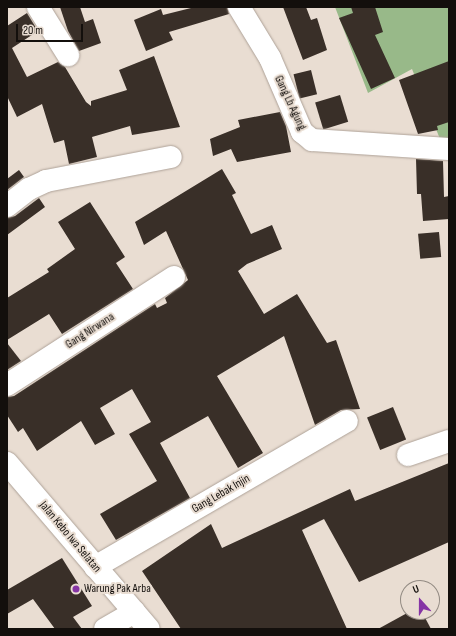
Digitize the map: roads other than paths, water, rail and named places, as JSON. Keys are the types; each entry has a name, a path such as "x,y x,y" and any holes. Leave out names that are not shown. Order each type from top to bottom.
{"street":[{"path":"38,7 68,55"},
{"name":"Gang Lb Agung","path":"239,7 270,58 302,132 312,140 449,149"},
{"path":"7,206 29,189 46,181 171,157"},
{"name":"Gang Nirwana","path":"7,385 174,277"},
{"name":"Gang Lebak Injin","path":"95,567 347,421"},
{"path":"408,455 449,441"},
{"name":"Jalan Kebo Iwa Selatan","path":"7,463 149,629"},
{"path":"104,629 134,612"}],"place":[{"name":"Warung Pak Arba","path":"76,589"}]}
